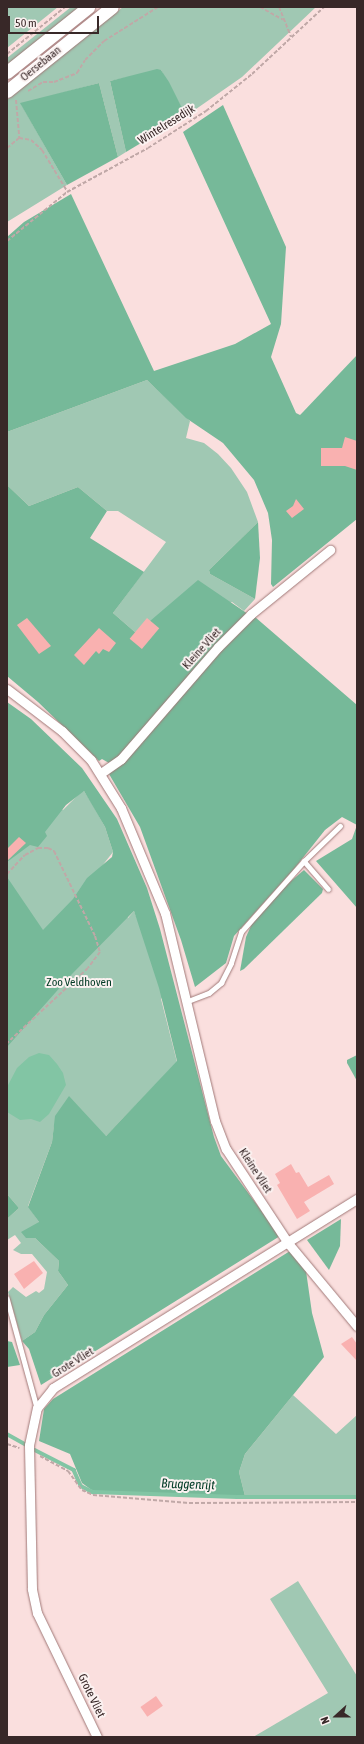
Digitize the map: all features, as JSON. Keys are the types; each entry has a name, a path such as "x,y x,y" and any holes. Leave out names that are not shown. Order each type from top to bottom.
{"main road":[{"name":"Oersebaan","path":"7,72 88,7"},
{"name":"Oersebaan","path":"12,95 112,7"}],"street":[{"name":"Kleine Vliet","path":"101,773 121,759 218,647 251,614 330,550"},
{"name":"Kleine Vliet","path":"7,689 62,731 91,760 101,773 121,808 140,848 165,913 188,1001 215,1121 226,1149 288,1243 357,1326"},
{"name":"Grote Vliet","path":"98,1737 37,1613 30,1563 29,1452 37,1408 53,1388 357,1199"}],"lane":[{"path":"188,1001 209,993 221,983 229,967 241,932 304,861 340,826"},
{"path":"304,861 328,889"},
{"path":"7,1298 37,1408"}],"path":[{"path":"7,54 65,7"},
{"path":"21,92 34,89 43,82 54,82 77,73 85,60 104,41 158,7"},
{"path":"260,7 283,20"},
{"path":"279,7 283,20 292,37"},
{"name":"Wintelresedijk","path":"7,241 67,192 148,148 206,111 252,74 324,7"},
{"path":"12,95 19,138"},
{"path":"7,148 19,138 31,140 42,150 67,192"},
{"path":"7,874 25,855 38,848 48,848 54,851 92,928 100,952 88,968 49,1001 7,1043"},
{"path":"29,1452 68,1471 82,1490 93,1495 188,1504 357,1502"}],"green space":[{"path":"7,7 58,7 7,48"},
{"path":"71,7 85,7 7,69 7,58"},
{"path":"123,7 316,7 242,77 186,116 161,70 110,81 126,152 118,157 99,83 21,104 67,185 7,222 7,100"},
{"path":"147,380 190,421 186,438 204,443 218,454 231,468 247,492 258,522 209,570 210,574 255,599 244,611 232,602 136,633 113,613 166,542 118,511 107,511 78,487 29,506 7,485 7,432"},
{"name":"Zoo Veldhoven","path":"7,766 63,810 81,792 84,791 91,802 105,827 113,852 102,866 128,918 134,911 166,993 161,999 177,1062 106,1136 54,1126 52,1142 28,1206 39,1222 35,1238 59,1261 58,1271 68,1285 44,1315 35,1332 22,1341 8,1292 13,1287 26,1297 36,1291 39,1293 44,1289 47,1272 32,1254 21,1254 13,1250 21,1243 15,1235 7,1240 7,1219 19,1208 7,1194"},
{"path":"293,1395 336,1434 357,1415 357,1497 245,1496 239,1472 245,1454"},
{"path":"298,1581 357,1676 357,1737 253,1737 328,1693 270,1599"}],"shaded area":[{"path":"157,69 161,70 169,82 186,116 126,152 110,81"},
{"path":"99,83 118,157 67,185 20,103"},
{"path":"223,105 286,247 281,324 271,357 296,413 300,415 357,355 357,519 273,587 271,584 272,540 268,513 254,480 223,443 186,418 147,380 7,432 7,237 24,222 71,194 154,371 235,344 271,324 183,132"},
{"path":"7,485 29,506 78,487 107,511 90,538 144,572 113,613 136,633 198,580 248,614 121,757 109,763 102,759 99,761 38,702 7,676"},
{"path":"258,522 260,558 255,599 210,574 209,570"},
{"path":"255,617 357,705 357,825 342,817 325,830 294,869 234,936 226,963 195,987 181,940 140,827 109,774 222,648"},
{"path":"7,702 31,719 82,768 117,819 147,888 160,929 214,1137 221,1156 280,1236 41,1385 29,1349 22,1341 35,1332 44,1315 68,1285 58,1271 59,1261 35,1238 26,1238 21,1232 39,1222 28,1207 52,1142 55,1116 69,1096 106,1136 177,1061 159,988 134,911 72,974 7,1047 7,877 43,930 73,899 87,878 112,857 113,852 105,827 84,791 66,805 45,832 47,836 38,847 30,845 7,862"},
{"path":"357,825 357,908 316,861 352,839"},
{"path":"304,870 323,889 322,893 244,969 240,971 246,937 254,919 284,887"},
{"path":"39,1053 49,1055 57,1064 63,1073 66,1085 49,1114 40,1122 31,1119 20,1120 7,1112 7,1087 17,1068 29,1057"},
{"path":"357,1055 357,1081 347,1063 347,1060"},
{"path":"7,1194 19,1208 7,1219"},
{"path":"341,1219 340,1246 329,1270 307,1240"},
{"path":"290,1251 306,1271 312,1313 324,1357 245,1454 239,1472 245,1496 93,1491 82,1483 70,1454 39,1441 44,1409 53,1399"},
{"path":"7,1341 12,1342 20,1365 7,1367"}],"building":[{"path":"345,437 357,441 357,470 345,466 321,466 321,448 342,448"},
{"path":"296,499 304,509 292,518 286,511 293,506"},
{"path":"27,618 51,646 39,654 17,625"},
{"path":"147,618 159,628 142,649 130,639"},
{"path":"99,628 116,643 109,652 103,649 99,654 96,651 84,665 74,655"},
{"path":"19,837 26,843 7,861 7,849"},
{"path":"291,1164 296,1173 299,1172 308,1187 329,1175 334,1184 304,1202 310,1211 297,1219 277,1185 280,1183 275,1174"},
{"path":"34,1261 43,1273 24,1289 14,1274"},
{"path":"352,1337 357,1344 357,1361 341,1344"},
{"path":"156,1696 163,1706 147,1717 140,1707"}],"waterway":[{"name":"Bruggenrijt","path":"7,1434 25,1444"},
{"name":"Bruggenrijt","path":"35,1450 74,1470 81,1486 93,1492 237,1497 357,1497"}]}
